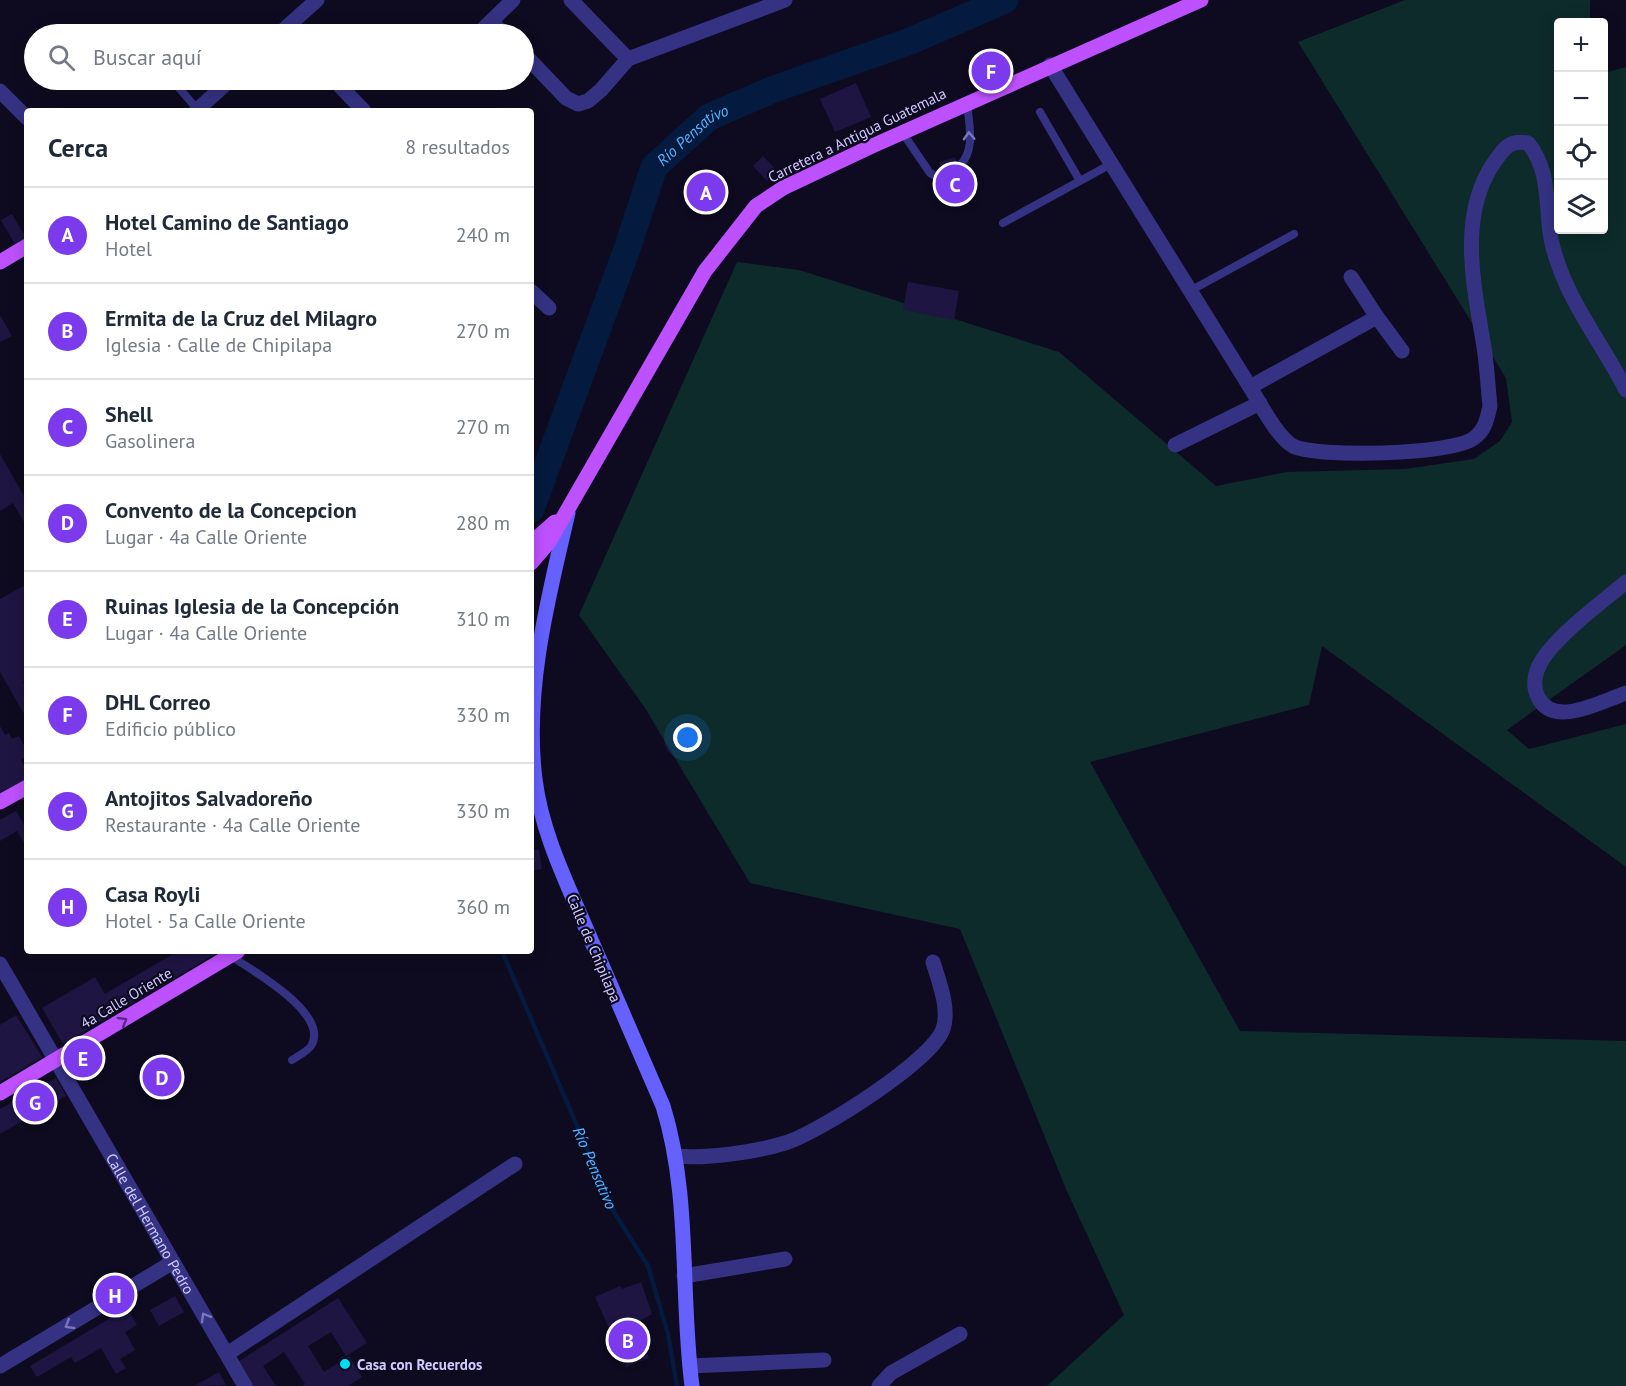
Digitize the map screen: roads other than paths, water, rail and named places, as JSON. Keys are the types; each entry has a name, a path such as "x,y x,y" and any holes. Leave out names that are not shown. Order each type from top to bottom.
{"main road":[{"name":"Carretera a Antigua Guatemala","path":"569,507 705,270 756,206 783,188 902,132 1201,0"},
{"path":"0,262 24,248"},
{"path":"534,541 569,507"},
{"path":"534,560 549,543 569,507"},
{"name":"Calle de Chipilapa","path":"534,700 546,618 569,507"},
{"name":"Calle de Chipilapa","path":"534,744 535,782 555,853 663,1106 676,1156 692,1386"},
{"path":"0,802 24,789"},
{"name":"4a Calle Oriente","path":"0,1093 235,954"}],"street":[{"path":"290,24 317,0"},
{"path":"491,22 513,0"},
{"path":"572,0 628,59"},
{"path":"534,64 566,98 578,104 588,101 601,90 628,59 785,0"},
{"path":"1050,65 1260,403 1282,437 1294,446 1305,449 1371,453 1421,452 1460,446 1475,438 1486,424 1490,406 1471,238 1474,210 1482,186 1493,164 1507,146 1516,141 1528,143 1540,161 1558,267 1571,298 1626,390"},
{"path":"0,90 24,115"},
{"path":"199,108 219,90"},
{"path":"344,90 361,108"},
{"path":"1351,277 1402,351"},
{"path":"534,294 549,308"},
{"path":"1250,387 1377,317"},
{"path":"1175,445 1260,403"},
{"path":"1626,582 1553,647 1542,661 1534,678 1537,695 1544,706 1556,712 1573,712 1626,693"},
{"path":"676,1156 769,1148 801,1138 839,1116 898,1075 937,1039 942,1030 943,998 933,962"},
{"name":"Calle del Hermano Pedro","path":"0,964 245,1386"},
{"path":"227,1353 515,1164"},
{"path":"684,1276 785,1259"},
{"path":"0,1366 173,1262"},
{"path":"879,1386 891,1373 960,1334"},
{"path":"690,1366 824,1360"}],"lane":[{"path":"180,90 195,108"},
{"path":"958,166 967,156 970,145 967,102"},
{"path":"1040,112 1080,181"},
{"path":"902,132 930,173 935,176 943,175"},
{"path":"1004,223 1111,164"},
{"path":"1190,291 1294,234"},
{"path":"235,954 284,992 305,1012 314,1037 311,1047 292,1060"}],"waterway":[{"name":"Río Pensativo","path":"534,501 627,249 654,167 709,117 774,89 908,42 1005,0"},
{"name":"Río Pensativo","path":"503,954 614,1212 648,1266 668,1334 677,1386"}],"place":[{"name":"DHL Correo","path":"991,71"},
{"name":"Shell","path":"955,184"},
{"name":"Hotel Camino de Santiago","path":"706,192"},
{"name":"Ruinas Iglesia de la Concepción","path":"83,1058"},
{"name":"Convento de la Concepcion","path":"162,1077"},
{"name":"Antojitos Salvadoreño","path":"35,1102"},
{"name":"Casa Royli","path":"115,1295"},
{"name":"Ermita de la Cruz del Milagro","path":"628,1340"},
{"name":"Casa con Recuerdos","path":"345,1364"}]}
